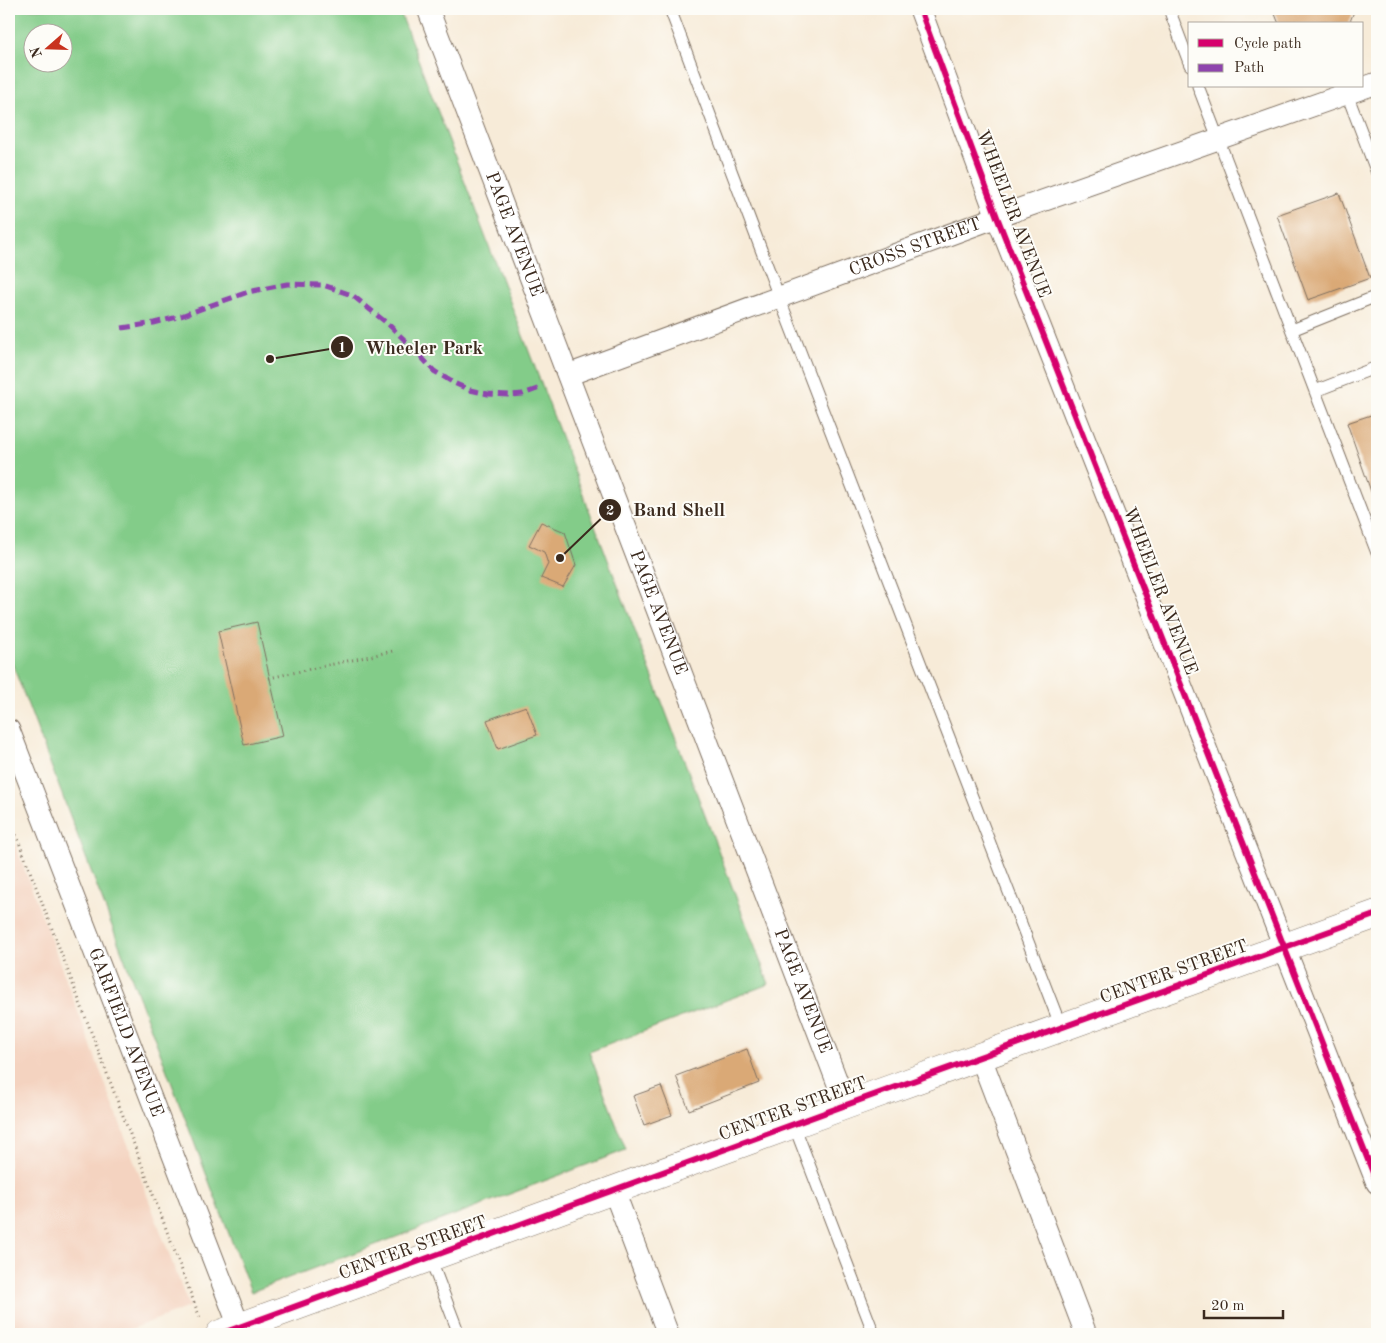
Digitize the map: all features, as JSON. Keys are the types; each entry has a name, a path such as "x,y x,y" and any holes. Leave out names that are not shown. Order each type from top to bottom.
{"street":[{"name":"PAGE AVENUE","path":"428,9 846,1106"},
{"name":"WHEELER AVENUE","path":"920,9 997,217 1377,1183"},
{"name":"CROSS STREET","path":"1364,88 1377,83"},
{"name":"CROSS STREET","path":"568,375 997,217 1363,88"},
{"name":"GARFIELD AVENUE","path":"9,730 226,1330"},
{"name":"CENTER STREET","path":"226,1330 430,1258 1377,914"},
{"path":"981,1058 1086,1334"},
{"path":"614,1191 668,1334"}],"lane":[{"path":"670,9 779,297 1062,1028"},
{"path":"1168,9 1188,59"},
{"path":"1199,88 1377,554"},
{"path":"1347,94 1377,172"},
{"path":"1292,330 1377,296"},
{"path":"1315,391 1377,367"},
{"path":"794,1125 874,1334"},
{"path":"430,1258 459,1334"}],"path":[{"path":"269,678 393,651"},
{"path":"9,816 226,1330"}],"shaded area":[{"path":"9,828 189,1307 118,1334 9,1334"}],"green space":[{"path":"9,9 399,9 769,984 589,1052 626,1150 251,1292 9,655"}],"building":[{"path":"1273,9 1355,9 1350,22 1278,22"},
{"path":"1339,193 1370,278 1308,300 1277,215"},
{"path":"1377,413 1377,499 1374,500 1347,423"},
{"path":"541,522 565,532 576,565 563,587 541,578 548,564 544,552 529,545"},
{"path":"257,622 283,736 244,745 218,631"},
{"path":"526,706 537,735 498,749 487,720"},
{"path":"747,1049 759,1083 689,1110 676,1076"},
{"path":"661,1086 672,1115 644,1125 633,1096"}],"marked path":[{"path":"122,328 181,316 248,292 287,284 323,285 352,295 388,324 434,371 454,383 470,390 488,394 523,394 540,388"}],"cycle path":[{"path":"920,9 997,217 1377,1183"},
{"path":"220,1334 846,1105 1377,914"}],"place":[{"name":"Wheeler Park","path":"270,359"},
{"name":"Band Shell","path":"560,558"}]}
